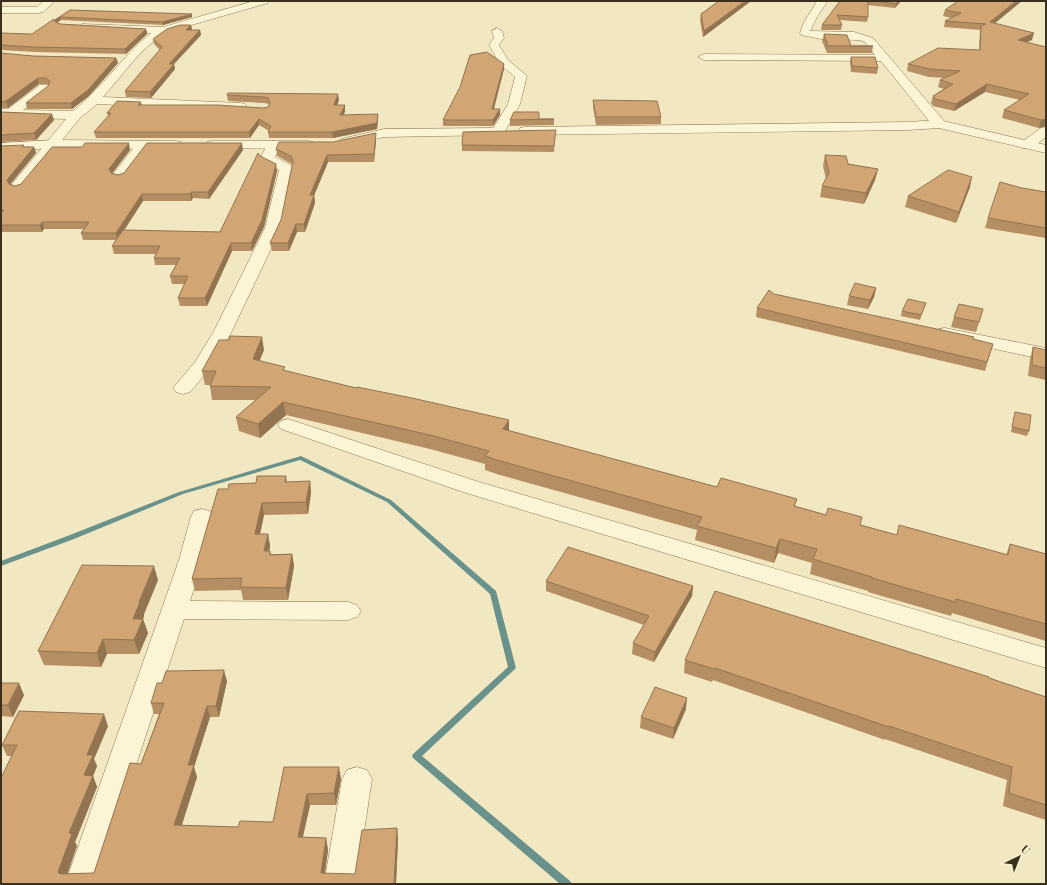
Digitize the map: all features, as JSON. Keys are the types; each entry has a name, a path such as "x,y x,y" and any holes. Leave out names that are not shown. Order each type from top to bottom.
{"street":[{"path":"1,10 39,10 50,1"},
{"path":"75,26 163,30 265,1"},
{"path":"821,2 805,28 805,33 861,36 869,40 939,124"},
{"path":"17,187 54,144 76,115 94,100 141,47 163,30"},
{"path":"497,31 499,38 494,45 504,62 521,76 514,104 498,132"},
{"path":"704,57 884,58"},
{"path":"115,58 131,59"},
{"path":"6,113 44,88"},
{"path":"94,100 257,108"},
{"path":"6,113 76,115"},
{"path":"1,147 54,144 329,144 384,133 893,126 939,124 1046,149"},
{"path":"1027,144 1046,131"},
{"path":"119,176 143,145"},
{"path":"182,388 203,365 223,331 273,228 286,168 267,158 274,145"},
{"path":"927,329 1046,354"},
{"path":"288,425 471,487 1046,658"},
{"path":"81,884 191,560 202,516"},
{"path":"174,610 348,611"},
{"path":"340,884 357,779"}],"building":[{"path":"719,1 745,1 704,31 701,14"},
{"path":"840,1 868,1 868,17 837,15 842,25 822,25"},
{"path":"876,1 898,1 896,4"},
{"path":"958,1 1016,1 990,22 1034,33 1018,40 1046,47 1046,119 1041,120 1004,110 1029,94 987,84 956,104 935,99 933,96 953,84 940,80 960,71 930,69 908,64 938,48 980,50 981,26 986,24 945,21 961,13 945,10"},
{"path":"70,10 192,14 162,22 60,17 55,20"},
{"path":"54,19 54,21 60,24 146,29 125,49 1,45 1,33 32,34"},
{"path":"180,25 191,25 186,30 200,30 169,64 174,64 150,92 125,91 162,47 153,39 167,29"},
{"path":"824,34 847,35 851,46 828,46"},
{"path":"487,52 504,64 492,109 500,109 493,120 443,120 460,87 470,55"},
{"path":"1,53 33,56 116,58 88,90 71,103 26,103 48,86 50,81 46,78 38,78 6,101 1,102"},
{"path":"851,57 875,57 878,68 852,66"},
{"path":"228,93 338,94 334,105 345,105 340,115 378,114 377,123 332,132 268,132 271,126 259,119 249,132 94,132 111,113 107,113 117,101 141,102 138,105 218,105 263,108 268,107 270,103 268,98 264,97 227,95"},
{"path":"593,100 657,101 661,117 596,117"},
{"path":"1,112 52,114 34,133 1,135"},
{"path":"514,112 539,112 539,119 554,119 510,120"},
{"path":"556,130 554,146 462,145 463,132"},
{"path":"376,133 374,154 327,155 310,195 314,195 304,224 296,224 288,243 270,243 281,220 293,161 291,156 276,149 279,142 333,142"},
{"path":"85,143 129,143 109,169 111,173 118,175 124,173 147,143 242,143 208,192 191,192 190,194 142,194 116,233 81,233 89,222 42,222 40,225 1,225 1,213 4,210 1,210 1,146 24,145 22,147 34,147 7,180 9,184 15,186 21,184 52,147 82,147"},
{"path":"258,153 260,156 276,164 262,220 251,243 231,243 205,298 178,298 188,276 170,276 180,258 154,258 160,246 112,246 123,230 220,232"},
{"path":"825,155 846,156 848,164 878,169 866,193 822,186 829,173"},
{"path":"948,170 972,177 959,212 908,196"},
{"path":"1000,182 1046,192 1046,228 988,218"},
{"path":"855,283 876,288 870,300 849,296"},
{"path":"769,290 774,294 974,337 973,339 993,344 987,362 757,308"},
{"path":"908,299 926,303 921,315 902,311"},
{"path":"959,304 983,309 979,322 954,317"},
{"path":"230,336 262,337 253,359 285,367 283,370 356,388 412,398 509,420 503,429 717,487 721,478 797,499 794,506 826,515 828,508 862,517 860,525 897,535 899,525 1008,555 1010,544 1046,554 1046,624 956,599 955,602 813,559 817,549 780,539 776,548 697,526 702,517 500,461 485,456 489,451 430,435 283,402 258,424 236,417 271,387 210,386 216,371 202,371 219,340 229,340"},
{"path":"1033,347 1046,350 1046,368 1032,365"},
{"path":"1015,412 1031,415 1029,431 1012,427"},
{"path":"257,476 286,476 285,482 310,481 306,502 262,503 255,534 268,534 264,551 270,551 270,555 292,554 286,588 240,587 242,578 192,579 218,489 228,489 229,484 256,483"},
{"path":"568,547 693,586 655,652 633,643 649,616 546,581"},
{"path":"82,565 154,566 133,619 143,619 134,640 103,639 97,653 38,651"},
{"path":"715,591 989,677 1046,697 1046,805 1009,793 1012,767 715,668 714,669 685,660"},
{"path":"224,670 216,706 207,706 188,765 194,765 174,825 238,827 240,821 273,822 284,767 339,767 334,793 307,794 298,837 326,838 321,873 355,874 362,830 397,828 394,884 1,884 1,778 17,745 2,745 19,711 104,714 87,755 93,755 84,775 93,776 69,833 72,834 58,872 60,874 94,873 130,763 141,764 164,703 151,703 157,683 162,683 166,671"},
{"path":"1,683 19,683 8,705 1,705"},
{"path":"655,687 687,698 674,728 641,717"}],"waterway":[{"path":"1,564 181,493 301,458 389,501 493,593 512,668 416,756 567,884"}]}
